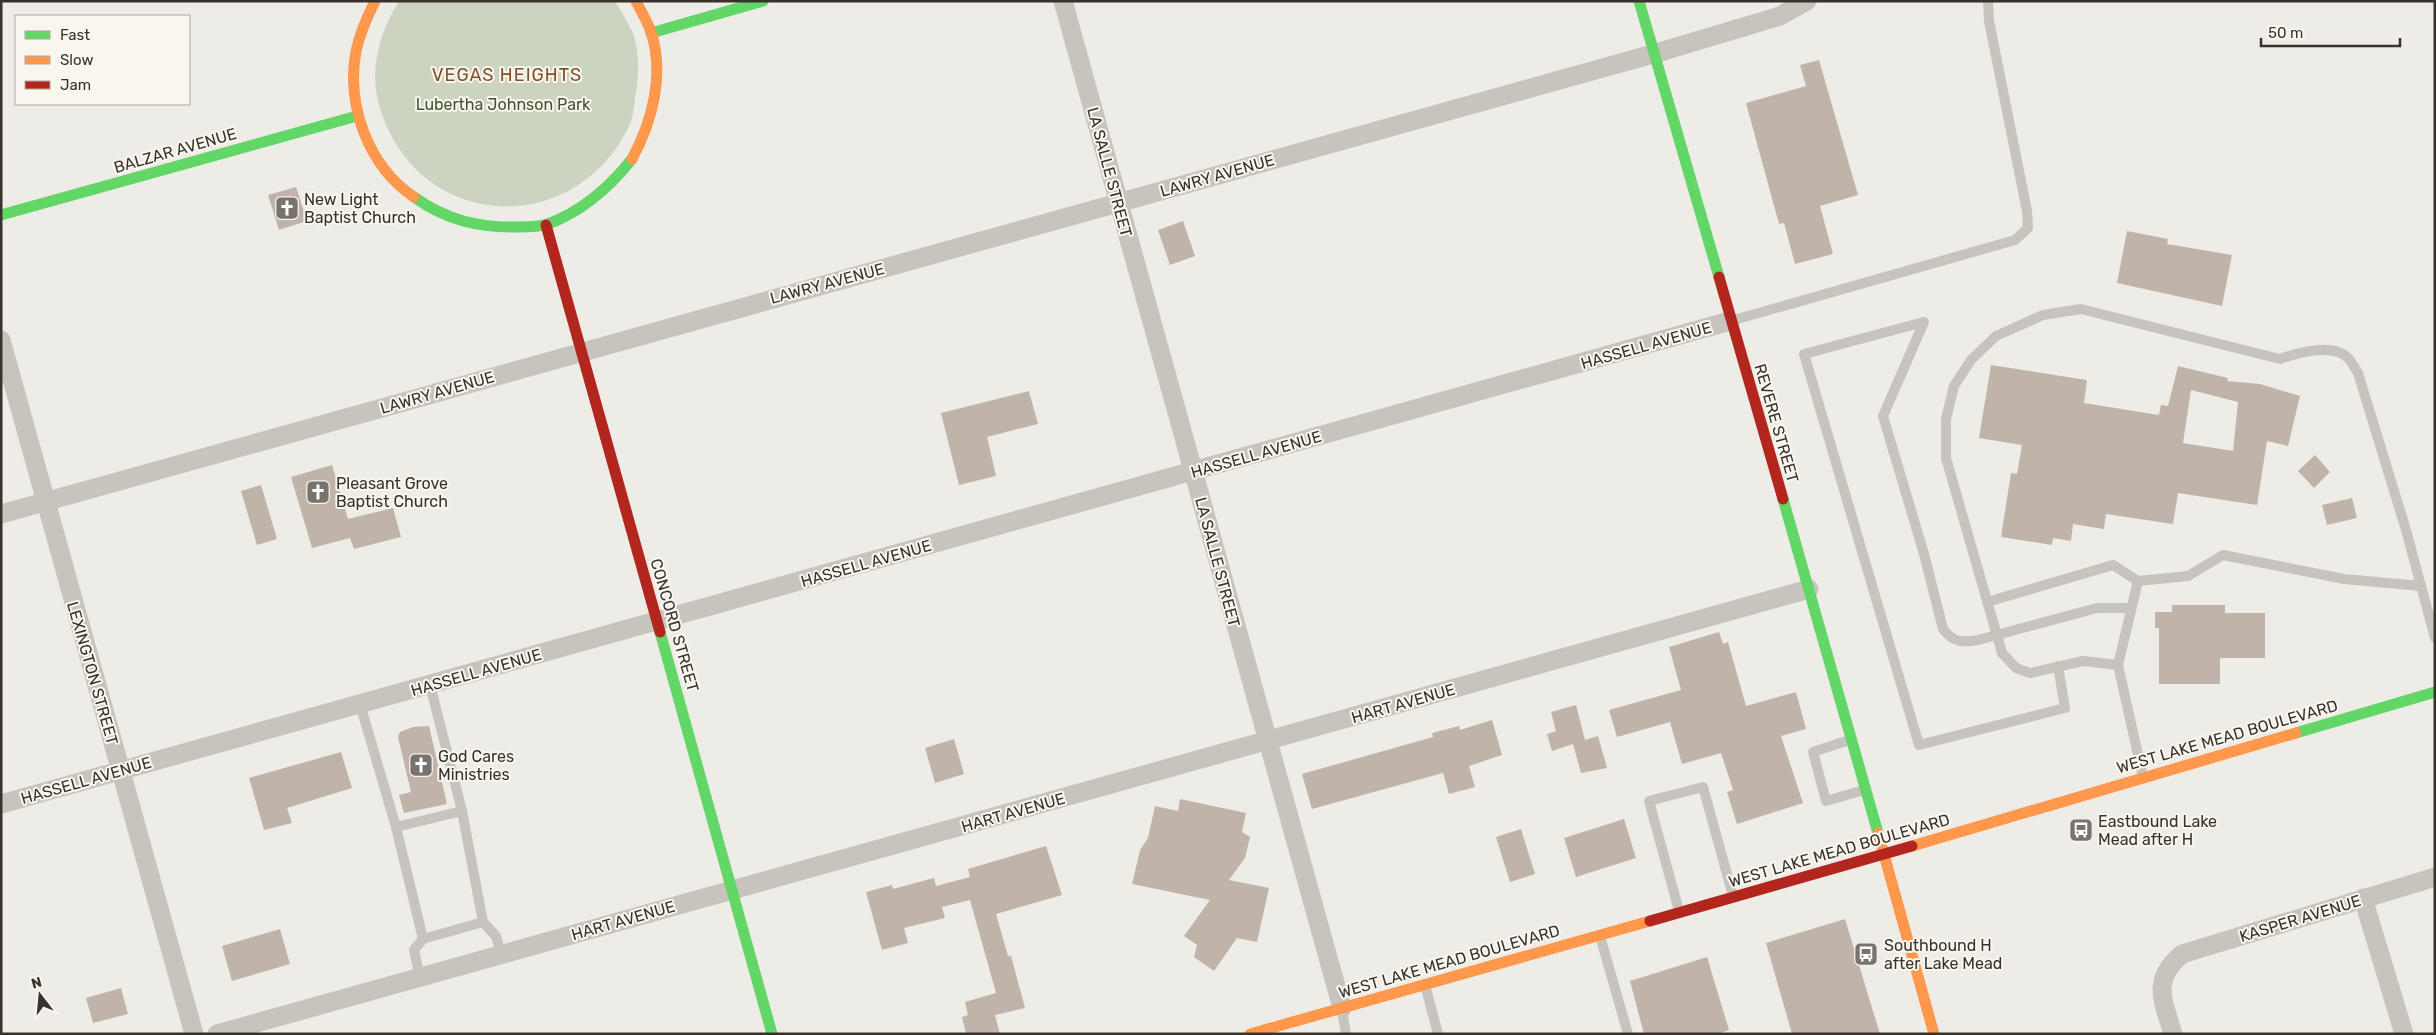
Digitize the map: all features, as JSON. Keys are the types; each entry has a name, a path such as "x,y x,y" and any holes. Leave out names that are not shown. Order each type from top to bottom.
{"street":[{"path":"375,1 362,24 352,70 357,116 372,152 395,183 426,208 462,224 501,229 546,225 586,206 624,173 648,130 658,82 651,33 636,1"},
{"path":"651,33 763,1"},
{"name":"LA SALLE STREET","path":"1063,1 1342,1008"},
{"name":"REVERE STREET","path":"1639,1 1809,589 1882,855 1934,1034"},
{"name":"LAWRY AVENUE","path":"1,514 1653,54 1780,16 1807,1"},
{"name":"BALZAR AVENUE","path":"1,215 357,116"},
{"name":"CONCORD STREET","path":"546,225 772,1034"},
{"name":"HASSELL AVENUE","path":"1,804 1730,321"},
{"name":"LEXINGTON STREET","path":"1,340 194,1034"},
{"name":"HART AVENUE","path":"217,1034 1809,589"},
{"name":"WEST LAKE MEAD BOULEVARD","path":"1250,1034 1882,855 2435,692"},
{"name":"KASPER AVENUE","path":"2173,1034 2162,996 2161,981 2169,965 2182,954 2435,877"},
{"path":"2362,898 2404,1034"}],"lane":[{"path":"1730,321 2015,240 2028,228 2027,211 1989,22 1988,1"},
{"path":"2118,665 2084,661 2030,673 2016,668 2002,654 1946,458 1946,419 1954,386 1971,360 1996,336 2043,315 2081,309 2280,359 2304,351 2316,350 2328,350 2348,357 2358,373 2435,638"},
{"path":"2058,666 2064,708 1919,745 1804,354 1924,322 1883,416 1924,554 1943,628 1950,638 1963,643 1997,636 2097,608 2131,608"},
{"path":"1987,602 2113,565 2138,581 2188,576 2223,555 2344,579 2421,586"},
{"path":"2138,581 2118,665 2144,778"},
{"path":"430,685 462,811 483,922 496,936 501,954"},
{"path":"360,704 396,827 422,940"},
{"path":"1850,740 1813,752 1826,800 1864,790"},
{"path":"1679,912 1649,801 1703,787 1734,897"},
{"path":"396,827 462,811"},
{"path":"420,977 414,950 422,940 483,922"},
{"path":"1600,935 1628,1034"},
{"path":"1424,984 1438,1034"},
{"path":"1342,1008 1346,1034"}],"green space":[{"name":"Lubertha Johnson Park","path":"399,1 615,1 635,39 638,73 630,124 607,160 576,186 542,202 505,206 468,201 434,184 405,157 384,120 379,105 375,74 376,59 385,29"}],"building":[{"path":"1819,60 1858,195 1820,206 1833,254 1795,264 1784,223 1779,224 1746,103 1806,86 1800,65"},
{"name":"New Light Baptist Church","path":"296,187 307,221 279,230 268,195"},
{"path":"1183,221 1195,256 1170,265 1158,230"},
{"path":"2127,231 2168,239 2167,244 2232,255 2222,306 2117,283"},
{"path":"1991,365 2087,380 2084,403 2159,415 2161,405 2168,406 2178,366 2228,378 2227,381 2260,384 2300,396 2288,446 2267,441 2257,505 2178,493 2173,524 2106,514 2104,529 2073,524 2071,541 2053,538 2052,545 2001,537 2011,473 2017,474 2022,445 1979,438","holes":["2191,390 2238,402 2233,451 2183,443"]},
{"path":"1029,391 1038,424 987,437 996,476 959,485 941,413"},
{"path":"2315,455 2330,472 2314,488 2298,471"},
{"name":"Pleasant Grove Baptist Church","path":"332,465 348,519 393,508 401,537 354,549 350,538 312,548 291,477"},
{"path":"261,485 277,539 257,545 241,491"},
{"path":"2352,498 2357,518 2327,525 2322,505"},
{"path":"2172,605 2225,605 2225,613 2265,613 2265,658 2220,658 2220,684 2159,684 2159,628 2155,628 2155,612 2172,612"},
{"path":"1719,632 1723,644 1728,642 1746,706 1796,692 1806,729 1781,736 1803,803 1737,824 1727,792 1733,790 1721,753 1682,764 1670,722 1617,737 1609,710 1681,690 1669,647"},
{"path":"1576,705 1585,740 1598,736 1607,768 1581,773 1573,744 1552,751 1547,734 1556,731 1551,712"},
{"path":"1492,720 1502,755 1469,766 1475,787 1449,794 1443,773 1312,809 1302,774 1433,737 1432,733 1459,726 1460,730"},
{"name":"God Cares Ministries","path":"429,726 447,804 404,813 399,795 411,792 398,737 400,732 413,727"},
{"path":"954,739 964,774 935,783 925,748"},
{"path":"341,752 352,788 287,808 292,823 264,830 249,778"},
{"path":"1180,799 1246,813 1242,832 1250,837 1245,858 1229,880 1269,888 1257,942 1237,938 1214,971 1194,957 1197,945 1184,936 1210,900 1132,884 1140,850 1148,838 1155,806 1178,811"},
{"path":"1624,819 1636,858 1576,877 1564,838"},
{"path":"1521,829 1535,874 1510,882 1496,837"},
{"path":"1046,846 1062,895 996,914 1008,956 1011,956 1025,1008 995,1015 1000,1034 966,1034 962,1017 968,1015 965,1002 996,993 970,900 942,907 945,918 904,928 908,943 882,950 866,892 892,885 893,889 934,878 936,886 970,877 968,869"},
{"path":"1845,919 1880,1034 1792,1034 1766,943"},
{"path":"280,929 290,964 232,981 222,946"},
{"path":"1707,957 1729,1030 1718,1034 1644,1034 1630,981"},
{"path":"121,988 128,1014 93,1023 86,998"}],"traffic: fast":[{"path":"651,33 763,1"},
{"path":"1639,1 1719,277"},
{"path":"1,215 357,116"},
{"path":"414,197 438,212 476,224 504,227 541,226 561,219 594,198 614,180 632,159"},
{"path":"1783,499 1878,833"},
{"path":"660,632 772,1034"},
{"path":"2296,733 2435,692"}],"traffic: slow":[{"path":"375,1 364,25 356,51 354,92 358,113 364,133 384,169 414,197"},
{"path":"632,159 650,114 654,98 657,65 651,32 636,1"},
{"path":"1912,846 2296,733"},
{"path":"1878,833 1934,1034"},
{"path":"1250,1034 1650,921"}],"traffic: jam":[{"path":"546,225 660,632"},
{"path":"1719,277 1783,499"},
{"path":"1650,921 1912,846"}],"place":[{"name":"New Light Baptist Church","path":"287,208"},
{"name":"Pleasant Grove Baptist Church","path":"318,492"},
{"name":"God Cares Ministries","path":"421,765"},
{"name":"Eastbound Lake Mead after H","path":"2081,830"},
{"name":"Southbound H after Lake Mead","path":"1866,954"}],"district":[{"name":"VEGAS HEIGHTS","path":"507,75"}]}
